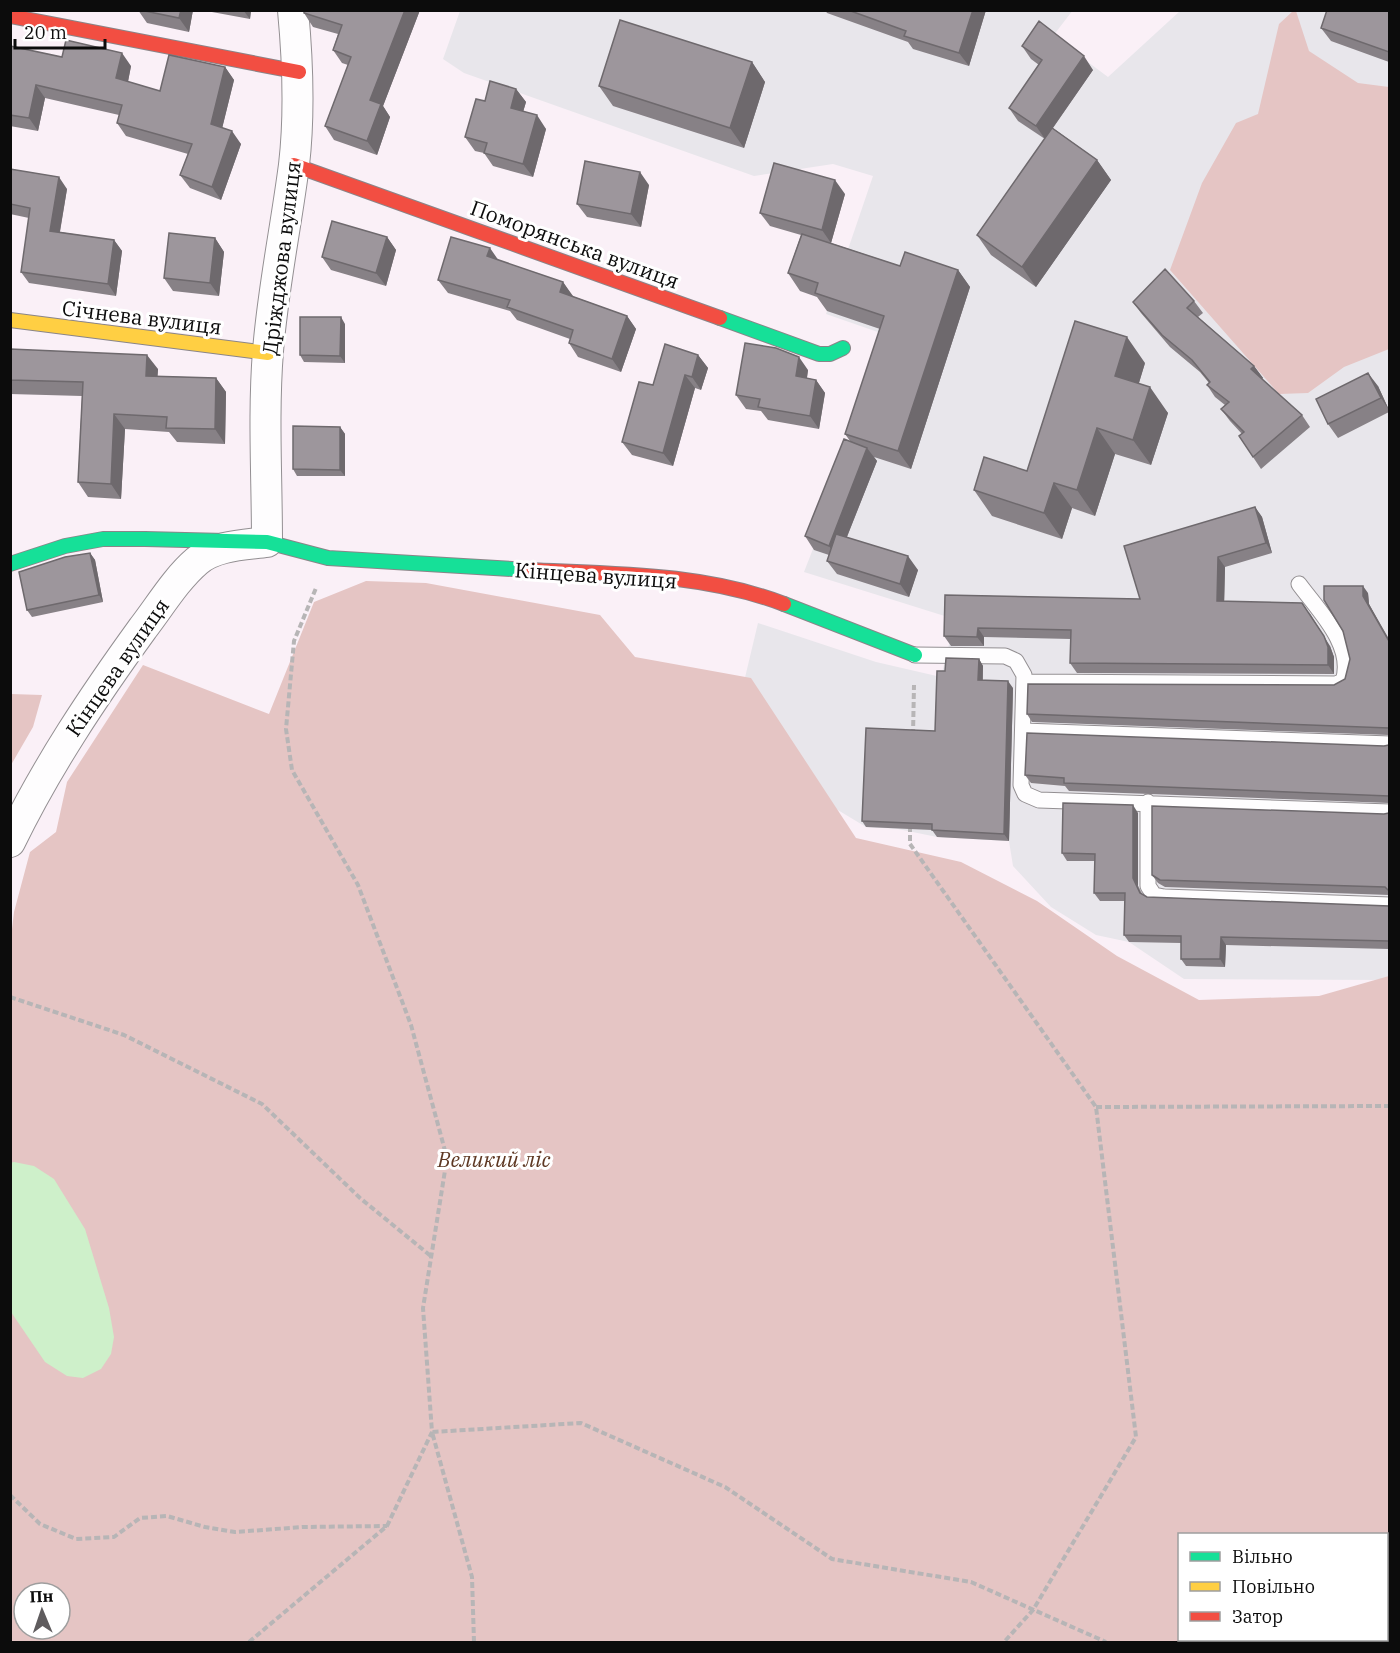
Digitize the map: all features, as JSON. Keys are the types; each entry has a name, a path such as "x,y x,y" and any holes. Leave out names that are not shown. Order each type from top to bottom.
{"street":[{"name":"Дріжджова вулиця","path":"267,543 268,353 275,281 294,165 299,72 293,10"},
{"path":"10,16 299,72"},
{"name":"Поморянська вулиця","path":"294,165 819,354 830,354 843,348"},
{"name":"Січнева вулиця","path":"10,320 268,353"},
{"name":"Кінцева вулиця","path":"10,564 65,546 103,539 267,543 328,558 677,578 763,596 915,655"},
{"name":"Кінцева вулиця","path":"10,842 54,760 93,696 176,584 199,559 229,546 267,543"}],"lane":[{"path":"1024,682 1336,684 1343,681 1346,673 1343,653 1336,636 1299,584"},
{"path":"915,655 1005,656 1016,661 1024,675 1021,784 1025,794 1039,800 1389,812"},
{"path":"1023,731 1389,744"},
{"path":"1148,802 1148,886 1154,895 1389,905"}],"path":[{"path":"328,558 294,641 286,729 292,770 358,885 411,1025 447,1158 423,1308 432,1432 472,1577 474,1642"},
{"path":"912,738 915,655"},
{"path":"910,821 909,844 1096,1107 1136,1437 1033,1610 1004,1642"},
{"path":"10,997 124,1035 262,1104 360,1198 432,1257"},
{"path":"1096,1107 1389,1106"},
{"path":"432,1432 581,1423 725,1487 832,1559 971,1582 1106,1642"},
{"path":"249,1642 387,1526 432,1432"},
{"path":"10,1495 40,1524 76,1539 114,1537 140,1518 167,1516 205,1527 235,1532 303,1527 387,1526"}],"shaded area":[{"path":"1073,10 1053,36 1108,77 1180,11 1389,11 1389,980 1184,979 1129,942 1096,935 1051,907 1013,866 1009,841 937,837 898,829 866,827 793,783 743,686 758,623 876,662 941,677 951,636 951,618 804,572 895,338 826,314 873,176 833,164 754,176 464,73 443,59 460,11"},
{"path":"10,1163 34,1166 54,1179 85,1229 109,1308 114,1337 111,1354 101,1369 83,1378 67,1376 45,1362 11,1312"}],"green space":[{"path":"1293,11 1296,11 1309,51 1358,83 1389,87 1389,349 1344,367 1308,393 1279,394 1170,270 1202,183 1236,123 1258,114 1279,24"},
{"name":"Великий ліс","path":"366,581 426,583 600,615 635,657 751,678 856,838 961,862 1037,901 1117,956 1199,1000 1319,996 1389,976 1389,1642 11,1642 10,946 14,912 30,852 56,832 67,782 143,665 269,714 314,602"},
{"path":"11,694 42,695 33,727 11,765"}],"building":[{"path":"140,10 181,10 179,18"},
{"path":"304,10 405,10 370,100 381,104 367,141 325,126 351,57 333,50 342,25 304,13"},
{"path":"848,10 973,10 959,53 904,36 906,31"},
{"path":"1327,10 1389,10 1389,52 1321,28"},
{"path":"620,20 752,62 730,128 599,86"},
{"path":"1039,21 1084,56 1036,126 1009,108 1042,60 1022,46"},
{"path":"66,40 122,53 116,78 160,91 169,55 225,67 211,124 232,131 212,187 180,175 192,144 117,123 122,105 36,85 29,118 10,115 10,46 62,57"},
{"path":"490,81 516,89 511,108 537,115 523,164 484,153 487,143 465,137 476,99 485,101"},
{"path":"1052,128 1097,160 1022,267 977,235"},
{"path":"585,161 640,172 631,214 577,204"},
{"path":"774,163 835,180 822,230 760,213"},
{"path":"10,169 59,177 50,231 114,240 108,284 21,272 30,208 10,204"},
{"path":"332,221 387,237 376,273 322,257"},
{"path":"169,233 215,238 210,283 164,278"},
{"path":"802,234 900,266 905,252 958,270 898,451 845,434 884,316 815,293 818,283 788,273"},
{"path":"451,237 490,248 487,256 563,282 560,292 627,316 612,359 569,343 573,330 507,307 510,300 438,280"},
{"path":"1165,269 1194,301 1187,308 1254,366 1251,369 1302,415 1253,457 1239,436 1244,432 1221,409 1229,402 1207,385 1210,382 1192,360 1162,335 1133,302"},
{"path":"300,317 341,317 340,356 300,355"},
{"path":"1075,321 1127,337 1115,376 1150,387 1133,440 1097,428 1077,490 1054,483 1044,513 974,490 984,457 1027,471"},
{"path":"745,343 776,348 799,357 796,376 816,380 810,416 758,407 760,399 736,395"},
{"path":"665,344 698,355 692,377 685,375 663,453 622,442 639,382 653,385"},
{"path":"10,349 147,355 146,376 216,378 215,429 166,428 167,417 114,414 111,484 78,482 83,382 10,380"},
{"path":"1368,373 1381,398 1328,424 1316,399"},
{"path":"293,426 340,427 340,470 293,469"},
{"path":"844,439 867,448 829,546 805,536"},
{"path":"1255,507 1266,543 1218,557 1217,601 1302,603 1324,636 1328,647 1328,665 1070,663 1071,630 978,628 977,637 944,636 945,595 1140,599 1124,546"},
{"path":"836,534 908,556 900,584 827,561"},
{"path":"90,553 99,595 27,610 19,572 65,557"},
{"path":"1324,586 1363,586 1363,596 1389,641 1389,728 1027,714 1028,684 1334,685 1345,679 1350,659 1343,631 1324,600"},
{"path":"946,658 979,659 978,680 1008,681 1004,834 932,830 932,824 862,821 866,728 935,731 937,671 945,671"},
{"path":"1027,733 1389,745 1389,796 1064,783 1064,778 1025,775"},
{"path":"1063,803 1133,805 1133,878 1140,893 1147,897 1389,906 1389,941 1221,937 1220,959 1181,959 1181,936 1124,935 1125,893 1094,893 1095,854 1062,853"},
{"path":"1152,806 1389,813 1389,891 1385,887 1160,880 1152,875"}],"traffic: fast":[{"path":"720,318 819,354 830,354 843,348"},
{"path":"10,564 65,546 103,539 145,539 267,542 328,558 529,570"},
{"path":"784,604 915,655"}],"traffic: slow":[{"path":"10,320 268,353"}],"traffic: jam":[{"path":"10,16 299,72"},
{"path":"294,165 720,318"},
{"path":"529,570 626,574 690,581 722,586 784,604"}]}
